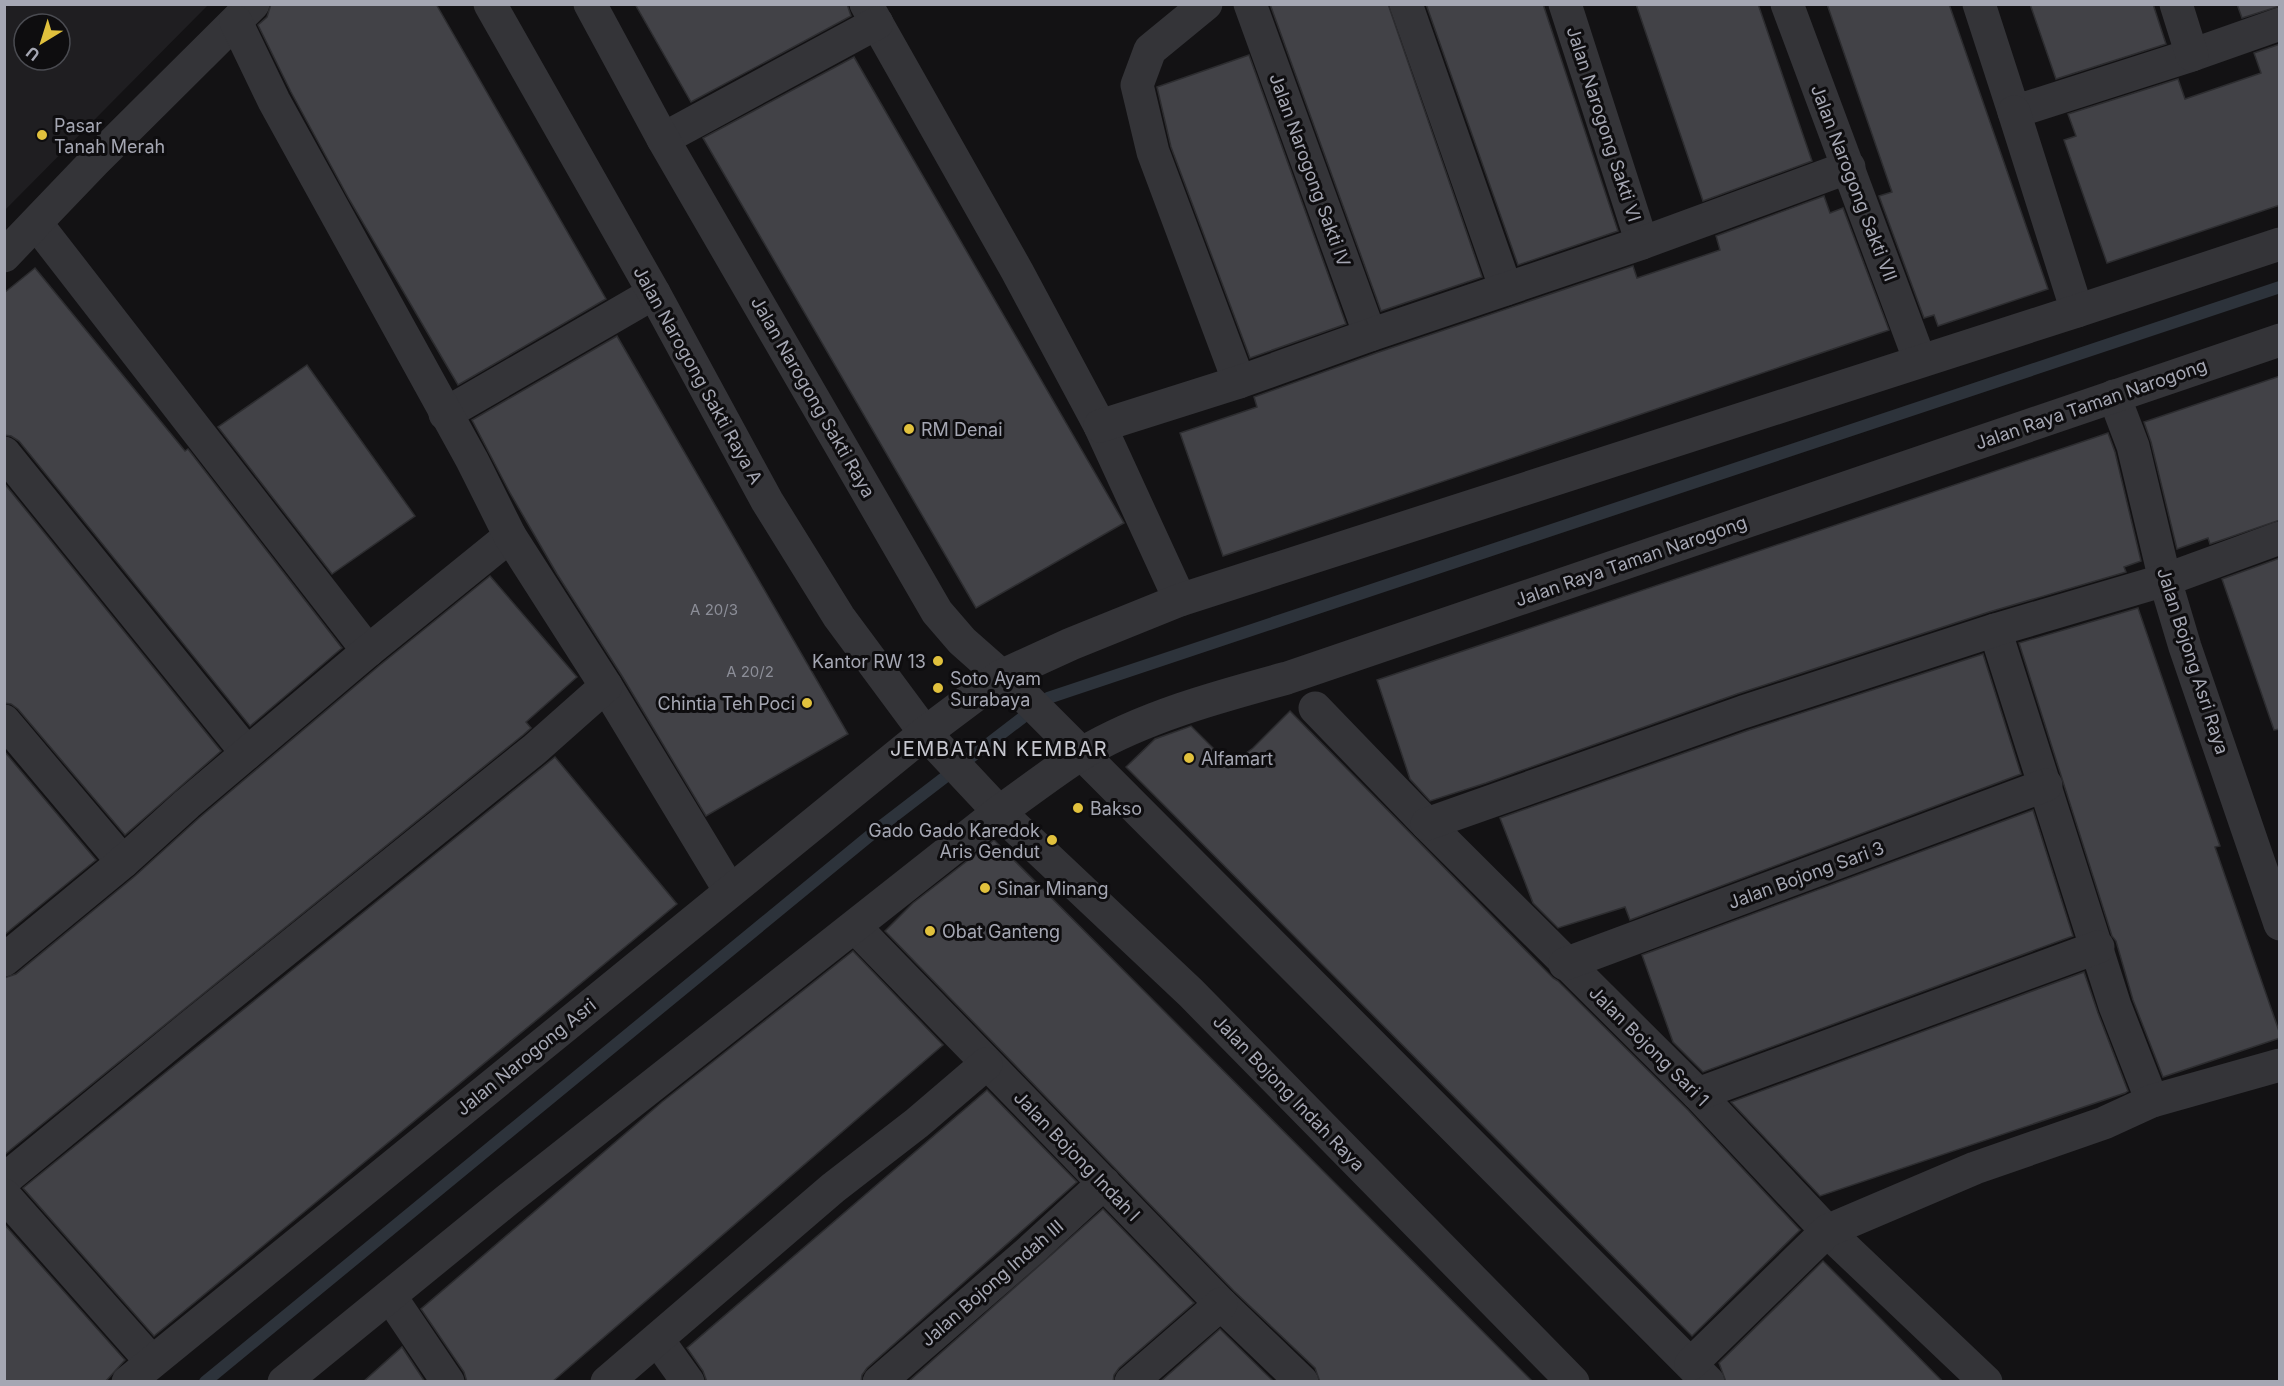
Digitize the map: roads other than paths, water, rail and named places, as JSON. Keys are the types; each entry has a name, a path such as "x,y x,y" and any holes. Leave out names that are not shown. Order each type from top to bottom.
{"street":[{"name":"Jalan Narogong Sakti Raya A","path":"490,4 654,292 767,501 839,618 934,744"},
{"name":"Jalan Narogong Sakti Raya","path":"590,4 663,139 937,612 962,641 1071,744 1700,1373"},
{"path":"1206,4 1150,50 1137,85 1153,152 1239,382"},
{"name":"Jalan Narogong Sakti IV","path":"1250,4 1370,335"},
{"path":"1406,4 1506,289"},
{"name":"Jalan Narogong Sakti VI","path":"1565,4 1642,243"},
{"name":"Jalan Narogong Sakti VII","path":"1786,4 1920,361"},
{"path":"1978,4 2077,311"},
{"path":"2176,4 2192,55"},
{"path":"4,256 244,13 274,101 472,460 510,536 606,686 730,891"},
{"path":"663,139 871,14 1017,271 1100,426 1180,600"},
{"path":"2013,112 2192,55 2280,24"},
{"path":"1100,426 1239,382 1642,243 1849,167"},
{"path":"36,223 368,651"},
{"path":"1012,686 1071,644 1180,600 2077,311 2280,243"},
{"path":"445,414 654,292"},
{"name":"Jalan Raya Taman Narogong","path":"990,803 1071,744 1128,731 1211,699 1287,678 2280,340"},
{"name":"Jalan Bojong Asri Raya","path":"2114,396 2133,446 2165,580 2185,647 2280,924"},
{"path":"4,453 247,753"},
{"path":"4,960 123,862 368,651 510,536"},
{"path":"1427,824 1743,712 1995,630 2165,580 2280,538"},
{"path":"1995,630 2115,1006 2152,1101"},
{"path":"4,1180 190,1026 535,749 606,686"},
{"name":"Jalan Narogong Asri","path":"140,1372 730,891 1012,686"},
{"name":"Jalan Bojong Sari 1","path":"1315,708 1565,964 1698,1094 1827,1231 1986,1382"},
{"path":"4,721 123,862"},
{"path":"284,1382 515,1194 855,927 990,803 934,744"},
{"name":"Jalan Bojong Sari 3","path":"1565,964 1850,860 2046,785"},
{"name":"Jalan Bojong Indah Raya","path":"990,803 1191,993 1573,1382"},
{"name":"Jalan Bojong Indah I","path":"855,927 1221,1304 1302,1382"},
{"path":"1698,1094 2098,947"},
{"path":"607,1382 833,1188 917,1124 987,1064"},
{"path":"1700,1373 1827,1231 1975,1168 2104,1123 2152,1101 2280,1065"},
{"name":"Jalan Bojong Indah III","path":"879,1382 1031,1250 1104,1183"},
{"path":"4,1195 140,1372"},
{"path":"390,1296 448,1382"},
{"path":"1131,1382 1221,1304"},
{"path":"658,1340 688,1382"}],"waterway":[{"path":"205,1382 884,824 1048,698 2280,287"}],"place":[{"name":"Pasar Tanah Merah","path":"42,135"},
{"name":"RM Denai","path":"909,429"},
{"name":"Kantor RW 13","path":"938,661"},
{"name":"Soto Ayam Surabaya","path":"938,688"},
{"name":"Chintia Teh Poci","path":"807,703"},
{"name":"Alfamart","path":"1189,758"},
{"name":"Bakso","path":"1078,808"},
{"name":"Gado Gado Karedok Aris Gendut","path":"1052,840"},
{"name":"Sinar Minang","path":"985,888"},
{"name":"Obat Ganteng","path":"930,931"}],"district":[{"name":"JEMBATAN KEMBAR","path":"999,749"}]}
